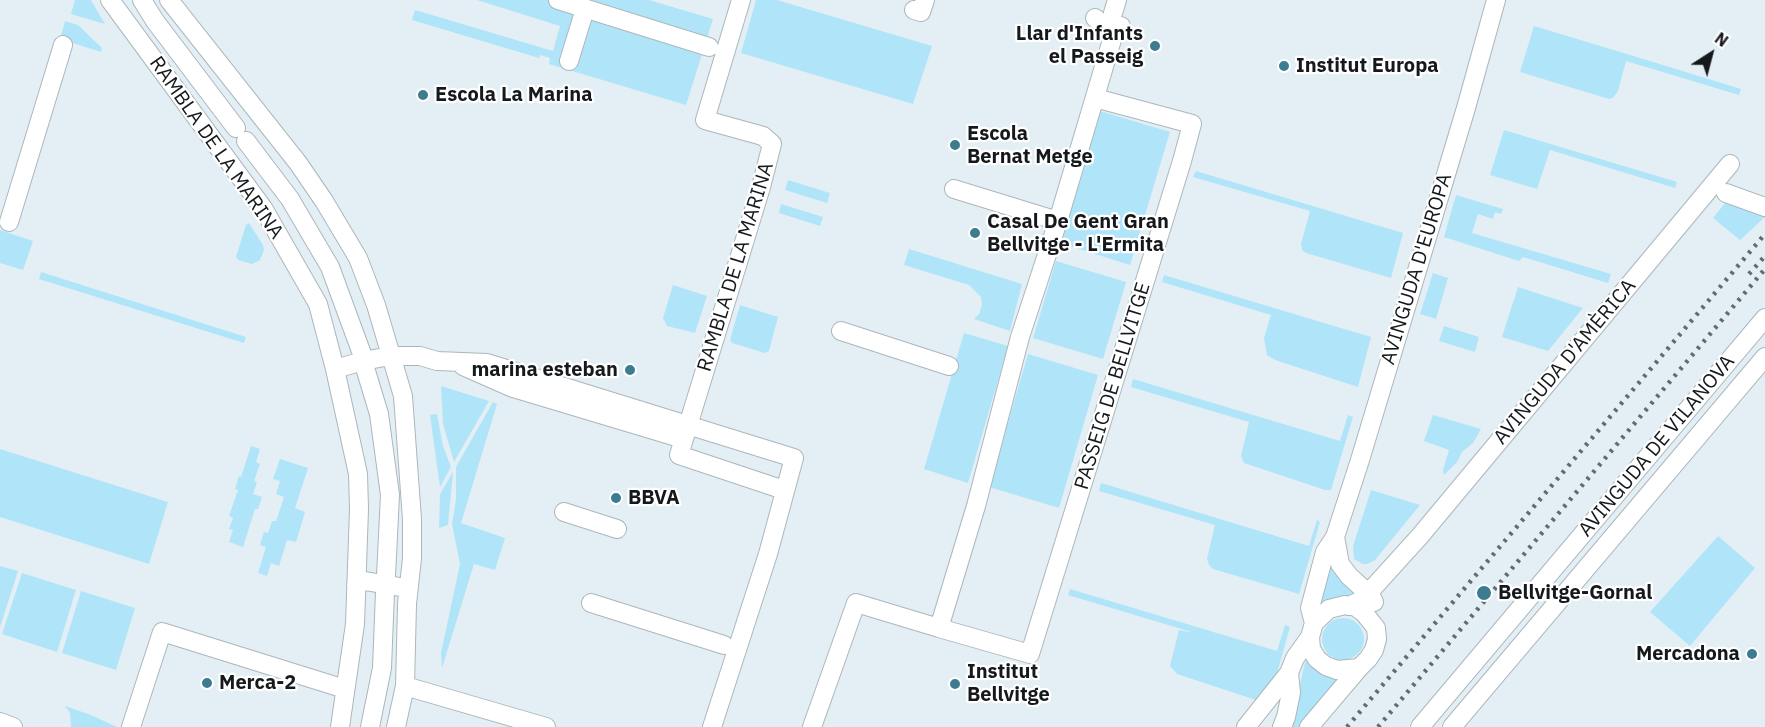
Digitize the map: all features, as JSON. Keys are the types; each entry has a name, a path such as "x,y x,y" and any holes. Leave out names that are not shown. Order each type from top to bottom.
{"street":[{"name":"RAMBLA DE LA MARINA","path":"111,0 263,208 318,304 358,474 355,624 340,727"},
{"name":"RAMBLA DE LA MARINA","path":"142,0 155,21 290,199 330,267 364,363 379,414 390,495 382,668 370,727"},
{"path":"169,0 287,147 324,201 358,258 376,305 403,396 412,519 405,686 396,727"},
{"path":"558,0 709,47"},
{"name":"RAMBLA DE LA MARINA","path":"686,431 761,187 772,144 763,136 705,120 741,0"},
{"name":"AVINGUDA D'EUROPA","path":"1312,630 1311,600 1325,552 1335,537 1436,208 1496,0"},
{"path":"569,61 585,9"},
{"path":"939,628 976,506 1020,337 1095,98 1116,18 1095,18"},
{"path":"9,222 63,45"},
{"name":"PASSEIG DE BELLVITGE","path":"812,727 856,603 1030,654 1192,124 1095,98"},
{"path":"220,149 260,116"},
{"name":"AVINGUDA D'AMÈRICA","path":"1372,600 1399,559 1731,165"},
{"path":"954,189 1058,220"},
{"path":"1726,193 1765,207"},
{"name":"AVINGUDA DE VILANOVA","path":"1420,727 1765,318"},
{"path":"841,331 949,366"},
{"path":"335,369 390,356 420,356 436,361 486,363 686,431 794,458 768,554 712,727"},
{"name":"AVINGUDA DE VILANOVA","path":"1452,727 1765,357"},
{"path":"686,431 679,455 784,490"},
{"path":"564,512 617,529"},
{"name":"AVINGUDA D'EUROPA","path":"1335,537 1340,564 1372,600"},
{"name":"AVINGUDA D'AMÈRICA","path":"1349,576 1363,579 1372,577 1399,559"},
{"path":"1550,574 1551,584 1560,588 1570,586"},
{"path":"356,585 365,580 401,587 408,593"},
{"path":"1309,727 1368,660 1374,650 1377,639 1372,600 1349,606"},
{"path":"591,603 724,645"},
{"path":"1246,727 1289,674 1295,658 1312,630 1329,609 1337,605 1349,606 1364,612 1376,628"},
{"path":"1522,607 1530,611 1534,617 1533,631"},
{"path":"1312,630 1311,649 1317,659 1336,670 1359,668"},
{"path":"131,727 162,632 345,689"},
{"path":"1282,727 1291,693 1289,674"},
{"path":"405,686 428,700 546,727"},
{"path":"0,722 13,727"}],"shaded area":[{"path":"75,0 91,0 105,24 71,14"},
{"path":"477,0 649,0 713,19 686,105 549,64 550,58 540,55 539,58 412,20 415,10 553,51 560,26"},
{"path":"756,0 777,0 932,46 913,104 741,53"},
{"path":"65,21 78,25 102,48 101,52 60,39"},
{"path":"1534,26 1741,89 1739,95 1626,61 1618,91 1613,98 1609,99 1520,72"},
{"path":"1100,111 1170,132 1130,265 1060,243"},
{"path":"1504,130 1677,182 1675,188 1550,150 1537,189 1490,175"},
{"path":"1196,171 1403,233 1391,278 1302,250 1301,244 1310,211 1193,177"},
{"path":"788,180 830,193 827,203 785,190"},
{"path":"1456,195 1503,209 1501,214 1495,212 1493,219 1478,214 1472,233 1611,274 1608,283 1523,257 1519,261 1444,237"},
{"path":"1725,203 1765,217 1740,240 1713,218"},
{"path":"781,204 823,217 820,226 779,213"},
{"path":"249,223 264,250 260,260 252,264 238,260 236,257 246,225"},
{"path":"0,230 33,241 23,270 0,263"},
{"path":"909,249 1022,284 1010,331 974,319 979,314 982,305 981,297 969,285 904,265"},
{"path":"1056,261 1126,282 1103,359 1033,338"},
{"path":"41,272 246,337 244,343 39,279"},
{"path":"1433,273 1448,278 1436,319 1420,314"},
{"path":"1164,275 1371,337 1358,387 1275,360 1267,355 1264,338 1271,315 1162,282"},
{"path":"673,285 707,296 695,333 667,326 663,318"},
{"path":"1518,287 1583,308 1548,351 1502,337"},
{"path":"740,305 778,317 769,351 765,353 732,343 730,340"},
{"path":"1444,326 1479,337 1475,352 1439,341"},
{"path":"964,333 1008,346 968,483 924,469"},
{"path":"1028,354 1098,375 1059,508 989,487"},
{"path":"1133,379 1340,441 1348,415 1353,417 1331,490 1244,463 1241,456 1249,422 1131,387"},
{"path":"441,386 489,401 454,462 443,424"},
{"path":"493,402 497,404 461,523 505,538 495,570 474,564 442,668 441,653 460,564 452,524 456,499 456,467"},
{"path":"437,414 443,446 451,467 440,487 430,415"},
{"path":"1433,415 1481,429 1473,443 1462,452 1457,462 1444,475 1443,470 1449,450 1424,441"},
{"path":"251,446 260,449 256,462 260,464 254,481 257,482 253,494 262,497 258,509 255,509 243,547 229,542 233,530 229,529 233,518 229,516 238,490 235,489 239,476 241,477"},
{"path":"0,449 168,502 149,564 0,517"},
{"path":"280,459 308,468 295,508 305,512 296,542 287,540 279,566 271,563 267,576 258,573 266,547 260,545 264,532 268,533 272,521 276,521 284,497 276,494 280,481 273,479"},
{"path":"453,472 448,525 439,528 440,494"},
{"path":"1101,483 1309,546 1317,520 1320,522 1299,594 1213,569 1207,559 1215,525 1099,491"},
{"path":"1371,490 1420,505 1375,560 1363,564 1354,559 1353,546"},
{"path":"1718,536 1755,568 1690,646 1650,612"},
{"path":"1330,557 1360,599 1336,597 1319,604"},
{"path":"0,566 18,571 0,627"},
{"path":"22,573 76,590 57,652 2,634"},
{"path":"1070,589 1277,651 1285,625 1290,627 1275,680 1256,700 1177,674 1170,666 1179,630 1195,633 1068,595"},
{"path":"81,591 135,608 116,670 62,653"},
{"path":"1343,618 1351,619 1358,624 1363,631 1363,647 1358,654 1351,659 1343,660 1335,659 1328,654 1323,647 1322,639 1323,631 1328,624 1335,619"},
{"path":"1306,658 1341,680 1302,727 1290,727"},
{"path":"65,706 117,727 71,727 70,713"}],"railway":[{"path":"1347,727 1765,234"},
{"path":"1749,274 1765,256"},
{"path":"1378,727 1765,269"}],"place":[{"name":"Llar d'Infants el Passeig","path":"1155,46"},
{"name":"Institut Europa","path":"1284,66"},
{"name":"Escola La Marina","path":"423,95"},
{"name":"Escola Bernat Metge","path":"955,145"},
{"name":"Casal De Gent Gran Bellvitge - L'Ermita","path":"975,233"},
{"name":"marina esteban","path":"630,370"},
{"name":"BBVA","path":"616,498"},
{"name":"Bellvitge-Gornal","path":"1484,593"},
{"name":"Mercadona","path":"1752,654"},
{"name":"Merca-2","path":"207,683"},
{"name":"Institut Bellvitge","path":"955,684"}]}
